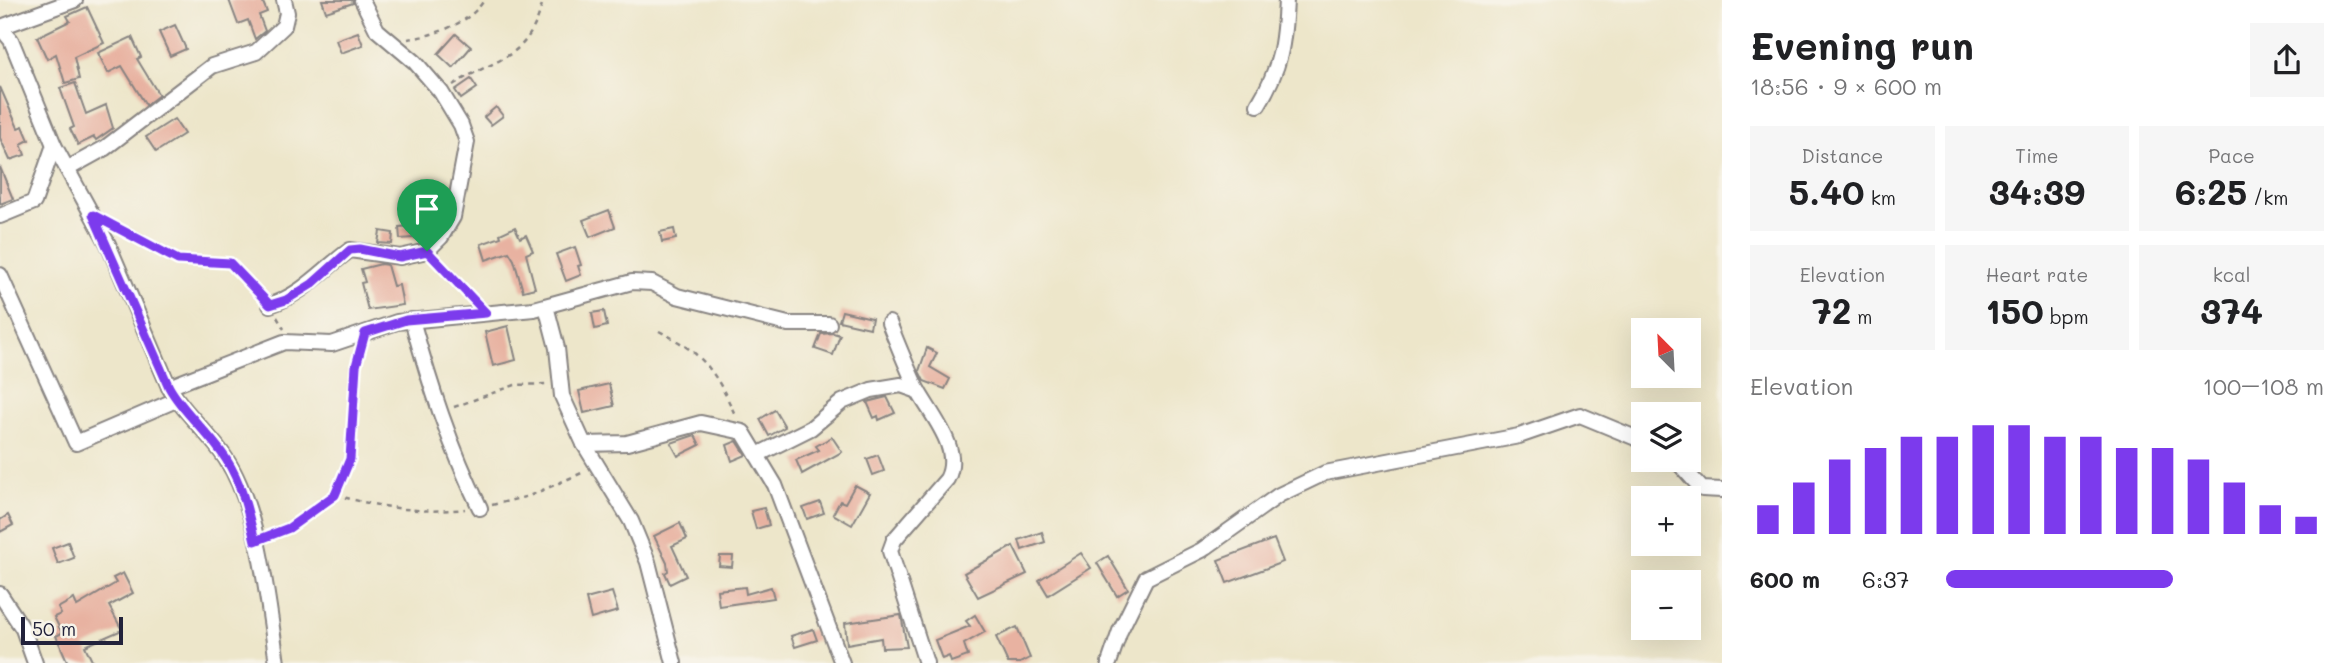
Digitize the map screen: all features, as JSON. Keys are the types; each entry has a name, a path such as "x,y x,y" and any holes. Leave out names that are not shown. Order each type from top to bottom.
{"street":[{"path":"75,0 1,27 11,40 54,145 93,215 169,387 176,400 207,434 242,489 255,541 277,663"},
{"path":"67,169 105,148 212,66 256,52 284,26 287,13 284,0"},
{"path":"270,305 286,300 312,284 350,250 360,249 400,257 427,251 441,237 453,217 467,142 461,125 441,92 415,62 377,30 362,0"},
{"path":"1258,105 1279,64 1284,39 1286,0"},
{"path":"0,216 34,202 54,145"},
{"path":"0,275 76,443 176,400"},
{"path":"169,387 290,340 332,344 412,320 546,306 597,290 643,282 700,302 788,324 829,324"},
{"path":"546,306 557,348 559,385 584,444 631,522 648,562 674,663"},
{"path":"412,320 439,412 458,464 480,508"},
{"path":"889,323 918,391 940,424 951,471 894,540 890,551 926,663"},
{"path":"757,455 811,428 842,402 871,390 901,385 918,391"},
{"path":"1109,663 1120,631 1146,578 1202,550 1279,495 1325,473 1519,436 1580,415 1631,436"},
{"path":"584,444 627,443 701,423 743,432 786,510 803,564 842,663"},
{"path":"1687,472 1702,489 1722,490"},
{"path":"0,594 23,629 35,663"}],"path":[{"path":"391,42 416,38 461,21 479,9 484,0"},
{"path":"441,92 518,51 538,20 543,0"},
{"path":"93,215 178,260 230,263 270,305 290,340"},
{"path":"427,251 486,313"},
{"path":"659,331 692,349 705,361 724,390 743,432"},
{"path":"255,541 289,528 335,495 350,459 356,366 365,333"},
{"path":"439,412 515,385 559,385"}],"building":[{"path":"229,0 262,0 267,12 259,15 265,31 255,39 248,20 238,24"},
{"path":"322,0 352,0 353,3 326,12"},
{"path":"87,7 104,43 74,57 79,79 65,83 56,54 47,59 37,37 70,21 67,16"},
{"path":"175,25 186,49 170,56 159,32"},
{"path":"358,32 363,45 341,53 336,40"},
{"path":"456,34 471,47 453,68 438,54"},
{"path":"132,37 141,57 137,59 159,95 146,105 122,66 108,73 98,53"},
{"path":"471,79 477,88 461,99 455,90"},
{"path":"75,83 86,114 106,105 113,128 96,140 94,137 78,145 70,129 74,127 60,88"},
{"path":"0,87 18,128 23,126 29,140 21,144 25,155 10,160 0,138"},
{"path":"496,107 503,116 491,125 484,117"},
{"path":"174,119 184,134 156,152 146,137"},
{"path":"0,167 13,199 0,204"},
{"path":"609,210 615,227 590,237 583,220"},
{"path":"424,225 425,237 400,239 399,227"},
{"path":"515,227 520,238 526,235 533,251 526,254 535,288 523,291 509,252 486,260 481,244 501,237 500,234"},
{"path":"674,229 676,239 662,242 660,232"},
{"path":"380,231 393,233 392,244 378,243"},
{"path":"575,247 581,275 566,281 556,254"},
{"path":"387,265 393,286 399,285 403,305 368,310 361,283 365,282 361,269"},
{"path":"604,311 607,326 595,329 592,313"},
{"path":"842,311 872,318 870,328 839,321"},
{"path":"508,326 516,360 493,366 485,332"},
{"path":"821,334 840,335 833,355 815,349"},
{"path":"927,348 937,353 930,367 950,379 945,389 924,381 919,371"},
{"path":"609,384 614,406 584,413 579,391"},
{"path":"887,397 895,413 879,420 878,416 874,418 867,402"},
{"path":"775,410 785,427 769,436 760,419"},
{"path":"695,435 700,445 678,456 671,443"},
{"path":"832,437 842,452 802,474 796,460 819,450 816,446"},
{"path":"737,441 746,455 732,461 727,445"},
{"path":"878,455 884,471 873,475 867,459"},
{"path":"855,485 870,493 852,525 833,514 840,501 845,503"},
{"path":"820,502 824,513 807,519 803,508"},
{"path":"764,508 769,525 756,529 751,511"},
{"path":"8,515 13,525 0,532 0,520"},
{"path":"680,523 687,539 672,546 686,576 670,584 665,573 668,571 667,563 654,536"},
{"path":"1042,532 1045,542 1022,550 1019,540"},
{"path":"1274,539 1283,562 1227,583 1218,560"},
{"path":"68,542 74,558 58,564 52,548"},
{"path":"1013,546 1027,574 978,597 964,573"},
{"path":"1081,553 1091,568 1048,595 1039,580"},
{"path":"720,556 733,556 732,567 719,566"},
{"path":"1108,556 1128,589 1117,596 1097,563"},
{"path":"123,573 133,593 109,606 122,630 85,646 93,663 68,663 56,636 62,633 54,617 61,614 58,608 74,599 77,606 116,583 113,578"},
{"path":"745,587 746,594 771,587 774,598 719,606 717,590"},
{"path":"612,592 618,611 591,619 586,599"},
{"path":"901,615 907,647 882,648 881,638 847,644 845,623"},
{"path":"975,615 985,632 964,644 968,656 951,662 949,656 942,659 935,640 970,626 966,621"},
{"path":"1017,627 1030,658 1020,663 1008,663 996,637"},
{"path":"813,629 817,640 795,647 791,636"}],"route":[{"path":"93,215 178,260 230,263 270,305 299,293 350,250 360,249 383,256 400,257 427,251 486,313 406,320 365,333 356,366 350,459 335,495 289,528 255,541 242,489 225,457 182,409 169,387 93,215"}]}
